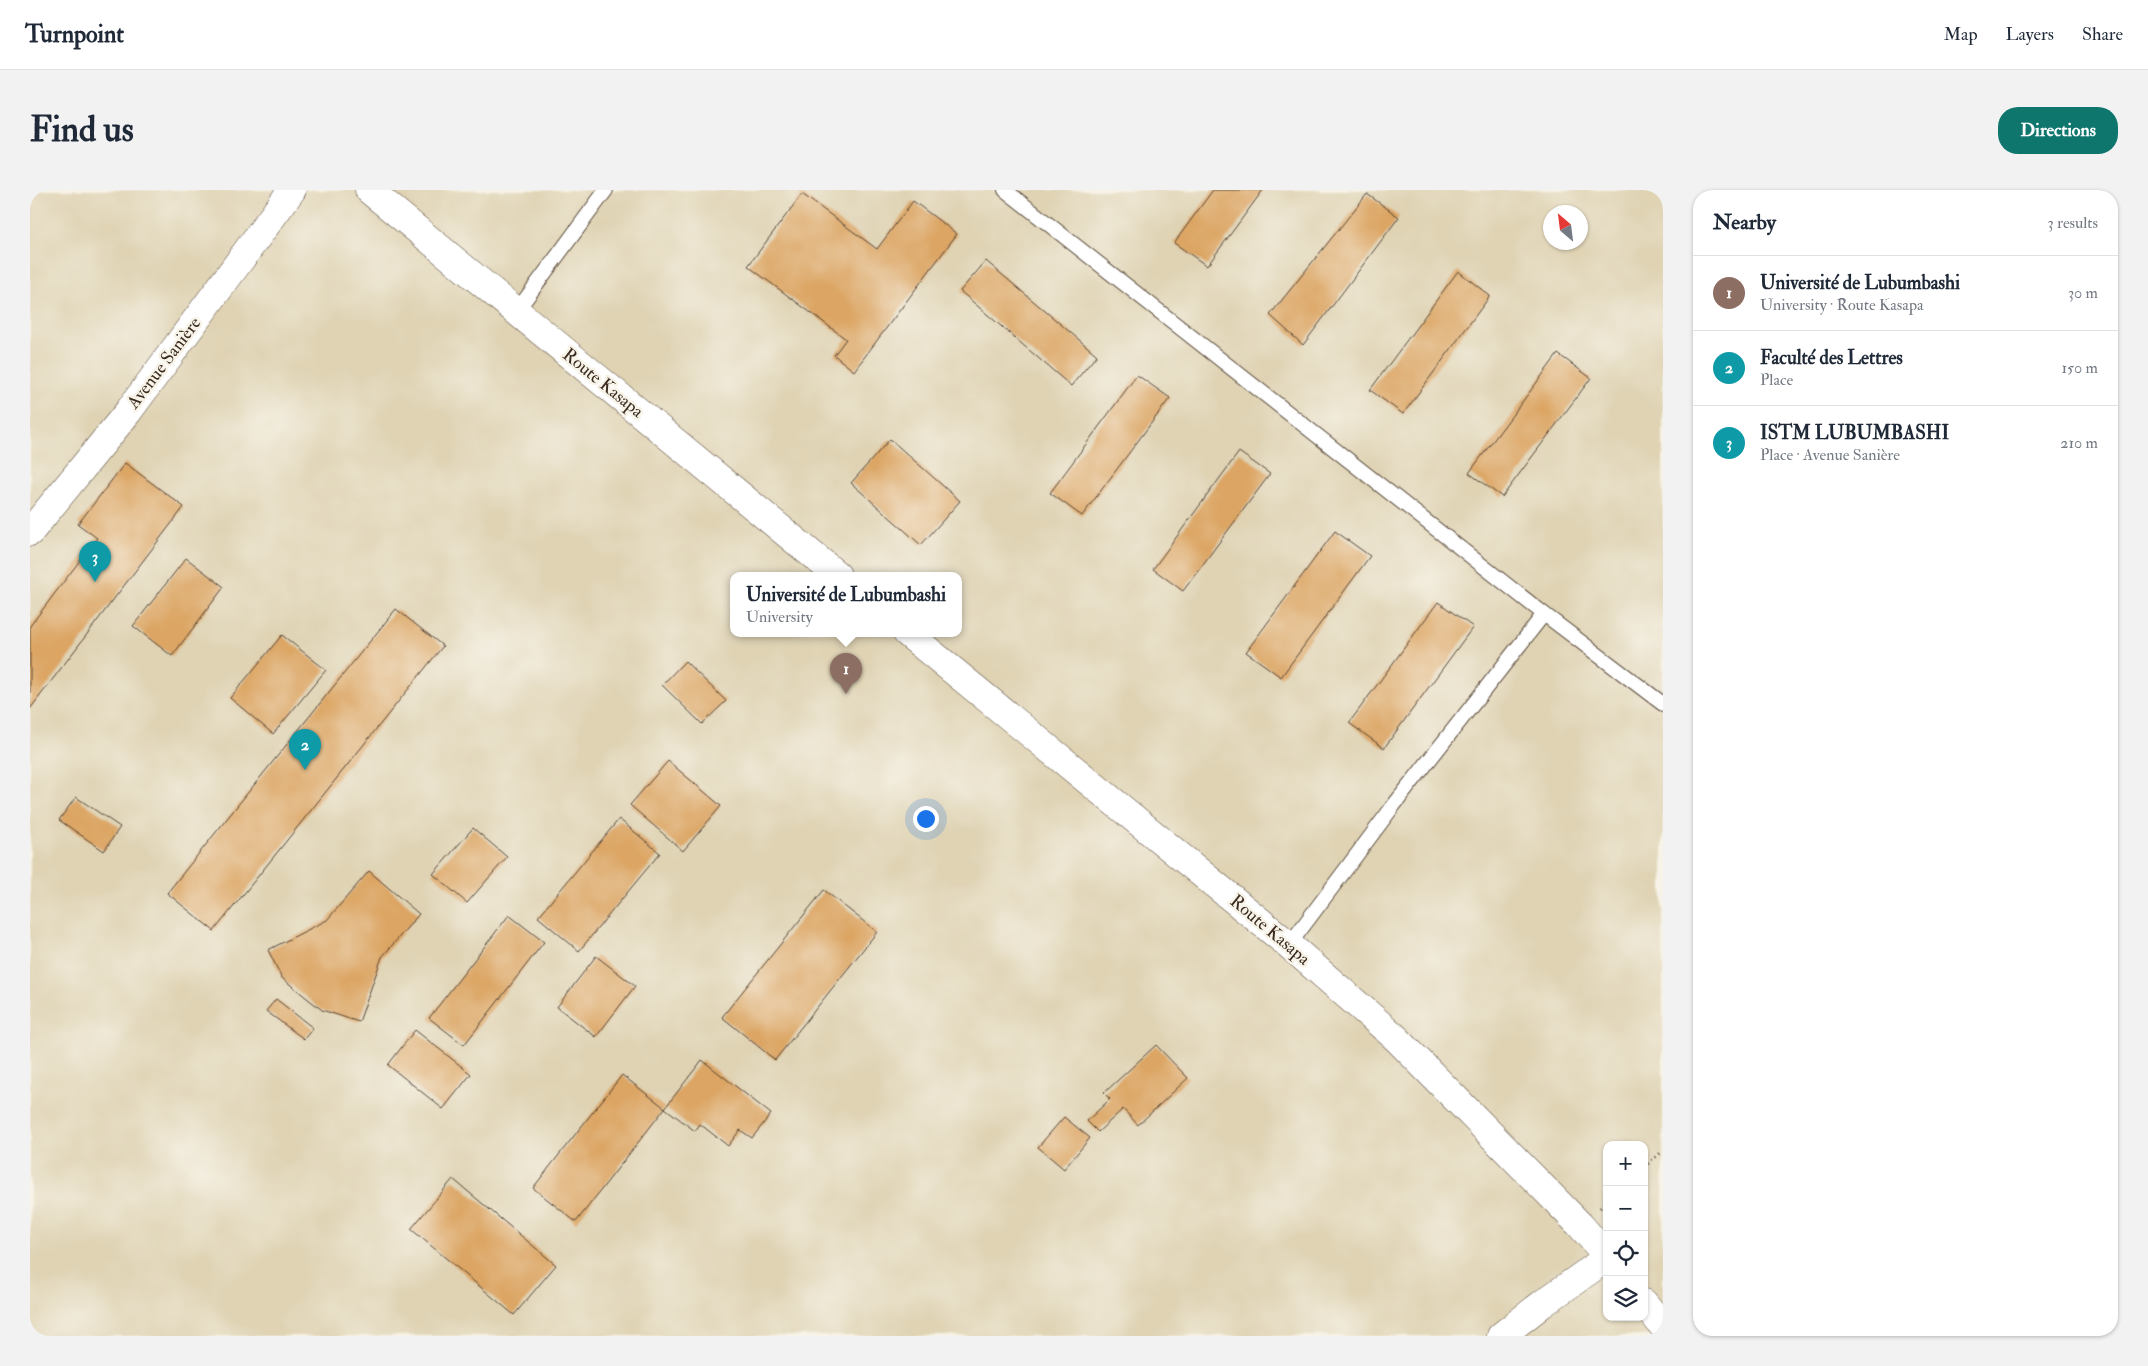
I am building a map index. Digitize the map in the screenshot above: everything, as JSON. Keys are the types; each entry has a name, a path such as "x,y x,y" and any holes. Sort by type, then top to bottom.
{"main road":[{"name":"Avenue Sanière","path":"30,532 128,412 292,190"},
{"name":"Route Kasapa","path":"369,190 833,572"},
{"name":"Route Kasapa","path":"912,637 1289,945 1396,1038 1580,1225 1603,1252"},
{"path":"1501,1336 1603,1260"},
{"path":"1648,1308 1663,1326"}],"lane":[{"path":"516,312 606,190"},
{"path":"1005,190 1544,614 1663,704"},
{"path":"1289,945 1394,805 1544,614"}],"path":[{"path":"1648,1164 1663,1150"}],"shaded area":[{"path":"30,190 1663,190 1663,1336 30,1336"}],"building":[{"path":"1213,190 1263,190 1207,266 1174,243"},
{"path":"802,194 877,249 913,201 957,234 854,371 834,355 846,339 748,266"},
{"path":"1367,194 1399,217 1303,345 1270,315"},
{"path":"986,261 1097,355 1071,386 960,291"},
{"path":"1458,271 1490,296 1403,414 1370,390"},
{"path":"1558,354 1591,378 1502,497 1469,473"},
{"path":"1137,375 1170,398 1082,516 1050,493"},
{"path":"890,439 960,501 921,545 851,483"},
{"path":"1239,452 1270,474 1183,591 1153,569"},
{"path":"125,463 184,507 30,709 30,626 97,538 78,524"},
{"path":"1335,531 1370,556 1281,677 1246,652"},
{"path":"186,558 224,587 172,656 133,626"},
{"path":"1438,602 1473,627 1384,748 1349,723"},
{"path":"396,609 443,646 214,931 167,893"},
{"path":"282,635 326,670 273,734 230,698"},
{"path":"685,661 726,701 702,724 662,685"},
{"path":"668,761 721,806 683,851 630,805"},
{"path":"76,797 120,827 104,851 59,820"},
{"path":"619,819 660,853 579,951 538,917"},
{"path":"473,828 507,857 467,903 433,874"},
{"path":"369,871 419,914 382,957 359,1022 322,1010 282,978 268,950 327,920"},
{"path":"824,890 877,932 775,1060 722,1017"},
{"path":"509,915 544,942 464,1045 429,1018"},
{"path":"596,956 635,986 596,1037 557,1007"},
{"path":"276,999 313,1028 304,1039 266,1011"},
{"path":"415,1030 471,1074 443,1109 388,1065"},
{"path":"1156,1045 1188,1078 1138,1125 1123,1109 1098,1132 1087,1121 1110,1099 1104,1093"},
{"path":"702,1060 771,1114 752,1138 740,1130 728,1146 700,1124 695,1131 665,1108"},
{"path":"622,1075 665,1108 576,1222 533,1188"},
{"path":"1064,1117 1090,1138 1064,1169 1038,1147"},
{"path":"453,1179 556,1265 514,1315 411,1229"}],"place":[{"name":"ISTM LUBUMBASHI","path":"95,582"},
{"name":"Université de Lubumbashi","path":"846,694"},
{"name":"Faculté des Lettres","path":"305,770"}]}
